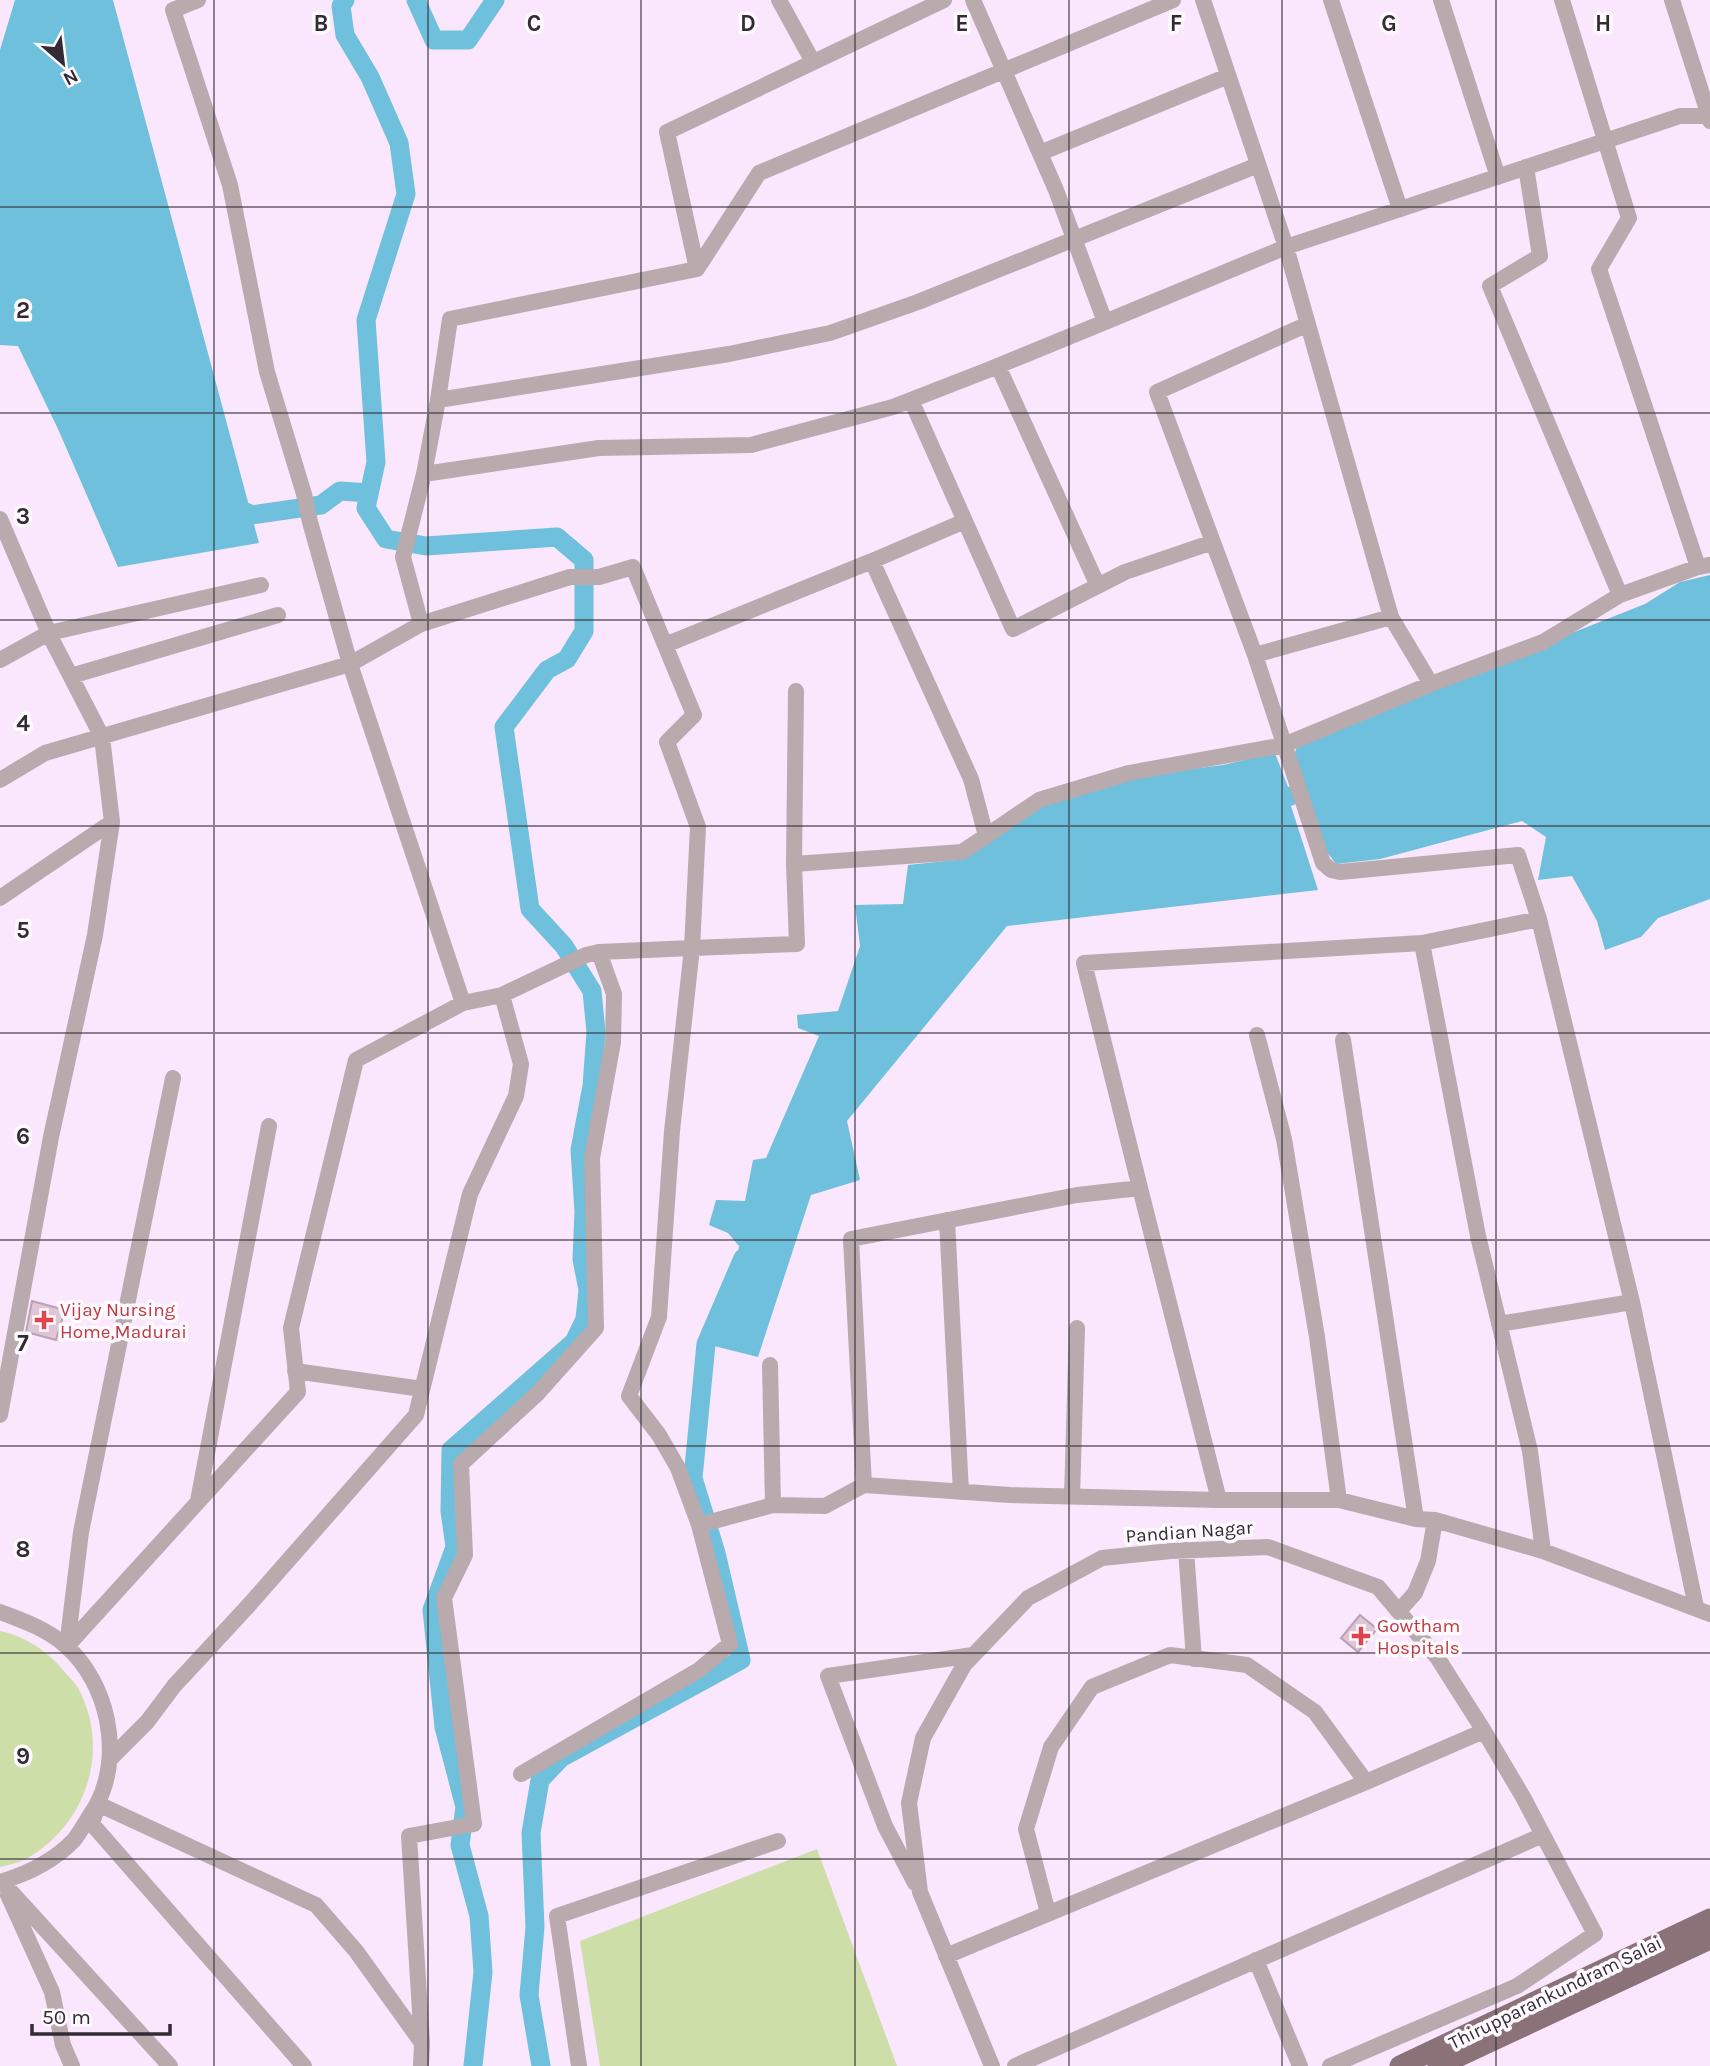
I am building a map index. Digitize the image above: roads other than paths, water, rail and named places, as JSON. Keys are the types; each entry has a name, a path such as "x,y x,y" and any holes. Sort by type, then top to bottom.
{"main road":[{"name":"Thirupparankundram Salai","path":"1400,2066 1710,1919"},
{"name":"Thirupparankundram Salai","path":"1438,2066 1710,1939"}],"street":[{"path":"198,0 173,9 230,185 267,372 304,494 350,664 463,1003"},
{"path":"779,0 813,62"},
{"path":"697,269 667,132 944,0"},
{"path":"973,0 1040,153 1105,322"},
{"path":"421,624 403,557 424,474 450,319 697,269 759,173 1173,0"},
{"path":"1203,0 1286,247 1391,617 1431,684"},
{"path":"1331,0 1400,209"},
{"path":"1441,0 1498,177"},
{"path":"794,863 962,852 1039,800 1129,773 1285,749 1431,684 1542,642 1619,595 1704,566 1599,269 1629,218 1562,0"},
{"path":"424,474 599,448 751,445 892,407 1286,247 1680,116 1709,119 1672,0"},
{"path":"1040,153 1228,76"},
{"path":"438,400 729,354 830,333 918,302 1258,165"},
{"path":"1526,167 1540,256 1490,286 1619,595"},
{"path":"1308,324 1157,392 1255,655 1323,863 1331,870 1339,872 1518,855 1539,919 1632,1302 1703,1611"},
{"path":"998,366 1098,586"},
{"path":"911,400 1013,629 1125,572 1213,542"},
{"path":"665,645 965,521"},
{"path":"0,1415 51,1137 95,935 112,821 102,737 48,633 1,524"},
{"path":"872,561 971,779 986,836"},
{"path":"0,780 46,753 350,664 421,624 570,577 599,577 632,567 694,715 667,742 698,827 692,948 672,1131 659,1317 629,1396 659,1435 705,1523 730,1644 699,1670 521,1774"},
{"path":"0,660 48,633 261,585"},
{"path":"71,676 278,615"},
{"path":"1255,655 1391,617"},
{"path":"67,1646 298,1392 291,1328 356,1060 463,1003 502,995 593,953 797,944 794,863 796,691"},
{"path":"0,898 112,821"},
{"path":"1219,1500 1084,963 1422,943 1539,919"},
{"path":"1422,943 1478,1236 1530,1451 1543,1551"},
{"path":"421,2066 422,2043 409,1836 474,1824 444,1598 465,1555 461,1464 538,1393 596,1328 592,1158 613,1042 614,994 593,953"},
{"path":"110,1759 147,1722 174,1686 416,1415 470,1195 516,1096 521,1064 502,995"},
{"path":"1257,1035 1284,1139 1317,1337 1339,1500"},
{"path":"1343,1040 1416,1519"},
{"path":"67,1646 80,1532 173,1078"},
{"path":"198,1501 269,1126"},
{"path":"864,1485 851,1239 1077,1195 1140,1188"},
{"path":"947,1220 961,1492"},
{"path":"1499,1324 1632,1302"},
{"path":"1072,1497 1077,1328"},
{"path":"770,1365 773,1505"},
{"path":"295,1371 422,1389"},
{"path":"705,1523 773,1505 825,1506 864,1485 1072,1497 1339,1500 1416,1519 1435,1520 1543,1551 1703,1611"},
{"path":"1399,1611 1415,1593 1428,1560 1435,1520"},
{"name":"Pandian Nagar","path":"992,2066 920,1892 909,1803 923,1738 964,1665 1028,1598 1102,1558 1186,1550 1268,1547 1378,1587 1399,1611 1437,1657 1484,1731 1595,1934 1517,1986 1330,2066"},
{"path":"1186,1550 1194,1659"},
{"path":"0,1612 36,1625 67,1646 87,1670 101,1698 109,1728 110,1759 106,1782 92,1824 304,2066"},
{"path":"920,1892 885,1826 828,1676 973,1655"},
{"path":"1048,1913 1026,1829 1051,1747 1092,1688 1170,1655 1247,1665 1315,1712 1366,1782"},
{"path":"946,1955 1484,1731"},
{"path":"98,1804 316,1905 356,1951 422,2043"},
{"path":"1,1882 41,1866 74,1839 98,1804"},
{"path":"1015,2066 1543,1835"},
{"path":"579,2066 557,1916 778,1840"},
{"path":"1,1882 52,1992 63,2045 72,2066"},
{"path":"1,1882 170,2066"},
{"path":"1256,1960 1300,2066"},
{"path":"57,2066 63,2045"}],"water":[{"path":"15,0 113,0 259,543 118,567 58,429 18,346 0,345 0,50"},
{"path":"1710,575 1710,899 1658,918 1641,937 1605,950 1597,921 1572,876 1538,880 1546,837 1522,821 1380,859 1336,864 1324,848 1305,800 1291,806 1318,890 1007,926 847,1121 860,1180 811,1195 758,1357 706,1344 733,1281 739,1246 728,1233 709,1225 716,1200 745,1201 753,1160 766,1158 819,1036 798,1028 797,1015 838,1011 860,946 855,905 903,904 908,865 965,859 1040,803 1137,776 1223,765 1275,753 1288,787 1300,782 1293,758 1299,741 1645,604 1680,582"}],"waterway":[{"path":"345,0 341,6 345,35 370,77 399,143 406,194 366,320 376,462 366,508 386,539 426,546 557,537 584,560 584,631 567,659 547,670 504,727 530,909 564,946 592,991 596,1032 592,1086 580,1150 584,1212 582,1259 588,1290 585,1319 574,1342 451,1450 450,1511 455,1547 432,1610 444,1727 465,1807 460,1845 479,1916 483,1972 473,2066"},
{"path":"416,0 434,40 468,40 495,0"},
{"path":"228,504 252,515 321,505 340,491 369,493"},
{"path":"541,2066 529,1995 535,1927 531,1833 540,1780 561,1758 741,1660 716,1553 693,1478 706,1344 743,1258"}],"place":[{"name":"Vijay Nursing Home,Madurai","path":"44,1320"},
{"name":"Gowtham Hospitals","path":"1361,1636"}]}
